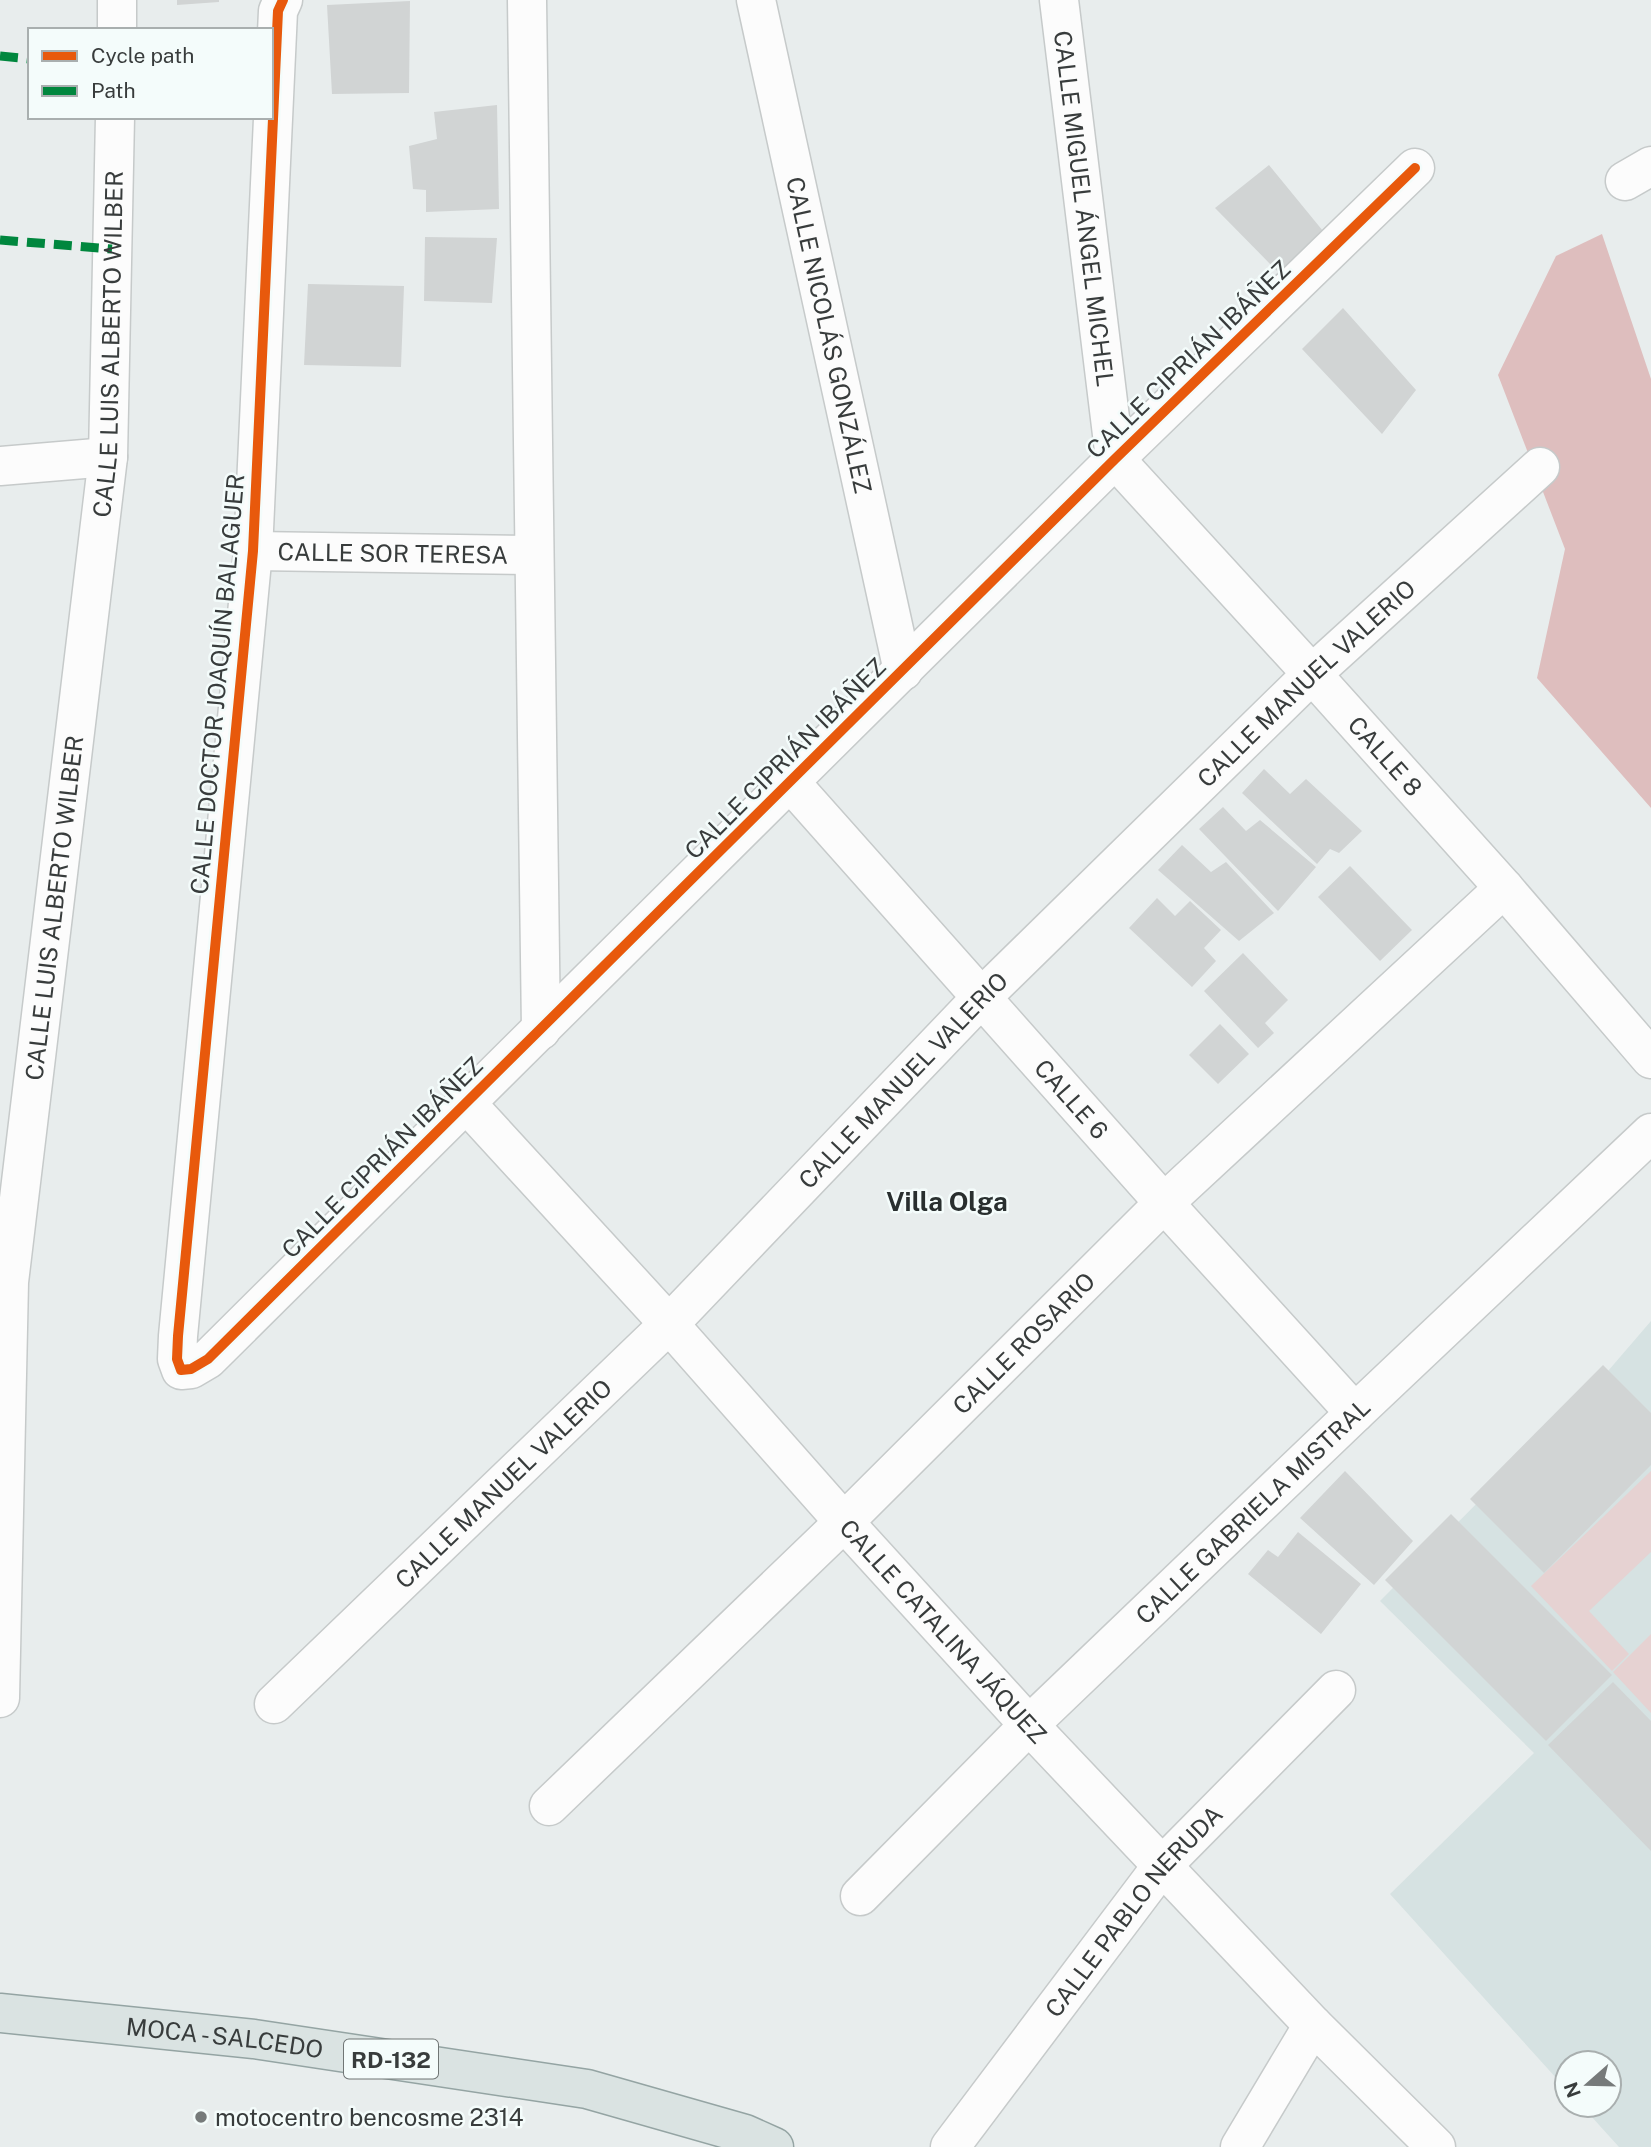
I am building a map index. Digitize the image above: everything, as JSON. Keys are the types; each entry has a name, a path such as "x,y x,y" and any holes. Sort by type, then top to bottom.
{"main road":[{"name":"MOCA - SALCEDO","path":"0,2013 254,2039 587,2089 746,2134 774,2147"}],"street":[{"path":"117,0 117,28"},
{"name":"CALLE DOCTOR JOAQUÍN BALAGUER","path":"181,1370 177,1359 178,1336 254,551 278,11 283,0"},
{"path":"527,0 541,1030"},
{"name":"CALLE NICOLÁS GONZÁLEZ","path":"756,0 903,671"},
{"name":"CALLE MIGUEL ÁNGEL MICHEL","path":"1059,0 1115,459"},
{"name":"CALLE LUIS ALBERTO WILBER","path":"0,1698 4,1282 108,457 115,119"},
{"name":"CALLE CIPRIÁN IBÁÑEZ","path":"181,1370 191,1369 208,1359 1115,459 1415,168"},
{"path":"0,466 108,457"},
{"name":"CALLE 8","path":"1115,459 1504,888 1651,1059"},
{"name":"CALLE MANUEL VALERIO","path":"274,1704 669,1324 982,997 1312,674 1540,467"},
{"name":"CALLE SOR TERESA","path":"254,551 533,555"},
{"name":"CALLE 6","path":"790,782 1164,1203 1355,1413"},
{"name":"CALLE ROSARIO","path":"549,1806 844,1522 1164,1203 1504,888"},
{"name":"CALLE CATALINA JÁQUEZ","path":"466,1103 669,1324 1029,1725 1312,2025 1436,2147"},
{"name":"CALLE GABRIELA MISTRAL","path":"860,1896 1029,1725 1651,1133"},
{"name":"CALLE PABLO NERUDA","path":"950,2147 1161,1867 1336,1690"},
{"path":"1240,2147 1312,2025"}],"shaded area":[{"path":"1602,234 1651,379 1651,808 1537,678 1565,549 1498,375 1556,256"},
{"path":"1651,1321 1651,2147 1619,2147 1594,2119 1623,2119 1623,2049 1553,2049 1553,2074 1390,1894 1534,1753 1380,1601 1608,1371"},
{"path":"1651,1471 1651,1552 1589,1611 1629,1654 1612,1671 1531,1586"},
{"path":"1651,1634 1651,1713 1613,1672"}],"building":[{"path":"177,0 219,0 219,2 177,5"},
{"path":"410,1 409,93 332,94 327,5"},
{"path":"497,105 499,209 426,212 426,190 413,189 409,146 437,139 434,112"},
{"path":"1269,165 1323,231 1280,274 1215,208"},
{"path":"425,237 497,238 492,303 424,301"},
{"path":"308,284 404,286 401,367 304,365"},
{"path":"1343,308 1416,390 1382,434 1302,349"},
{"path":"1264,769 1290,794 1306,779 1362,831 1339,853 1330,849 1317,864 1242,793"},
{"path":"1223,807 1246,831 1260,820 1316,867 1278,911 1199,829"},
{"path":"1182,845 1211,872 1226,862 1274,913 1239,941 1158,870"},
{"path":"1350,866 1412,930 1380,961 1318,897"},
{"path":"1157,898 1175,916 1190,901 1221,930 1204,948 1216,961 1192,987 1129,928"},
{"path":"1243,953 1288,1000 1265,1023 1274,1033 1258,1048 1204,991"},
{"path":"1220,1024 1249,1054 1218,1084 1189,1055"},
{"path":"1603,1365 1651,1413 1651,1465 1544,1573 1470,1499"},
{"path":"1345,1471 1413,1541 1374,1585 1300,1518"},
{"path":"1451,1514 1612,1675 1546,1741 1385,1580"},
{"path":"1298,1532 1361,1584 1321,1634 1248,1574 1268,1550 1278,1557"},
{"path":"1613,1682 1651,1721 1651,1851 1548,1745"}],"marked path":[{"path":"0,56 28,59"},
{"path":"0,240 112,249"}],"cycle path":[{"path":"283,0 278,11 253,551 178,1336 177,1359 181,1370 191,1369 208,1359 1115,459 1415,168"}],"place":[{"name":"motocentro bencosme 2314","path":"201,2117"}],"district":[{"name":"Villa Olga","path":"947,1201"}]}
